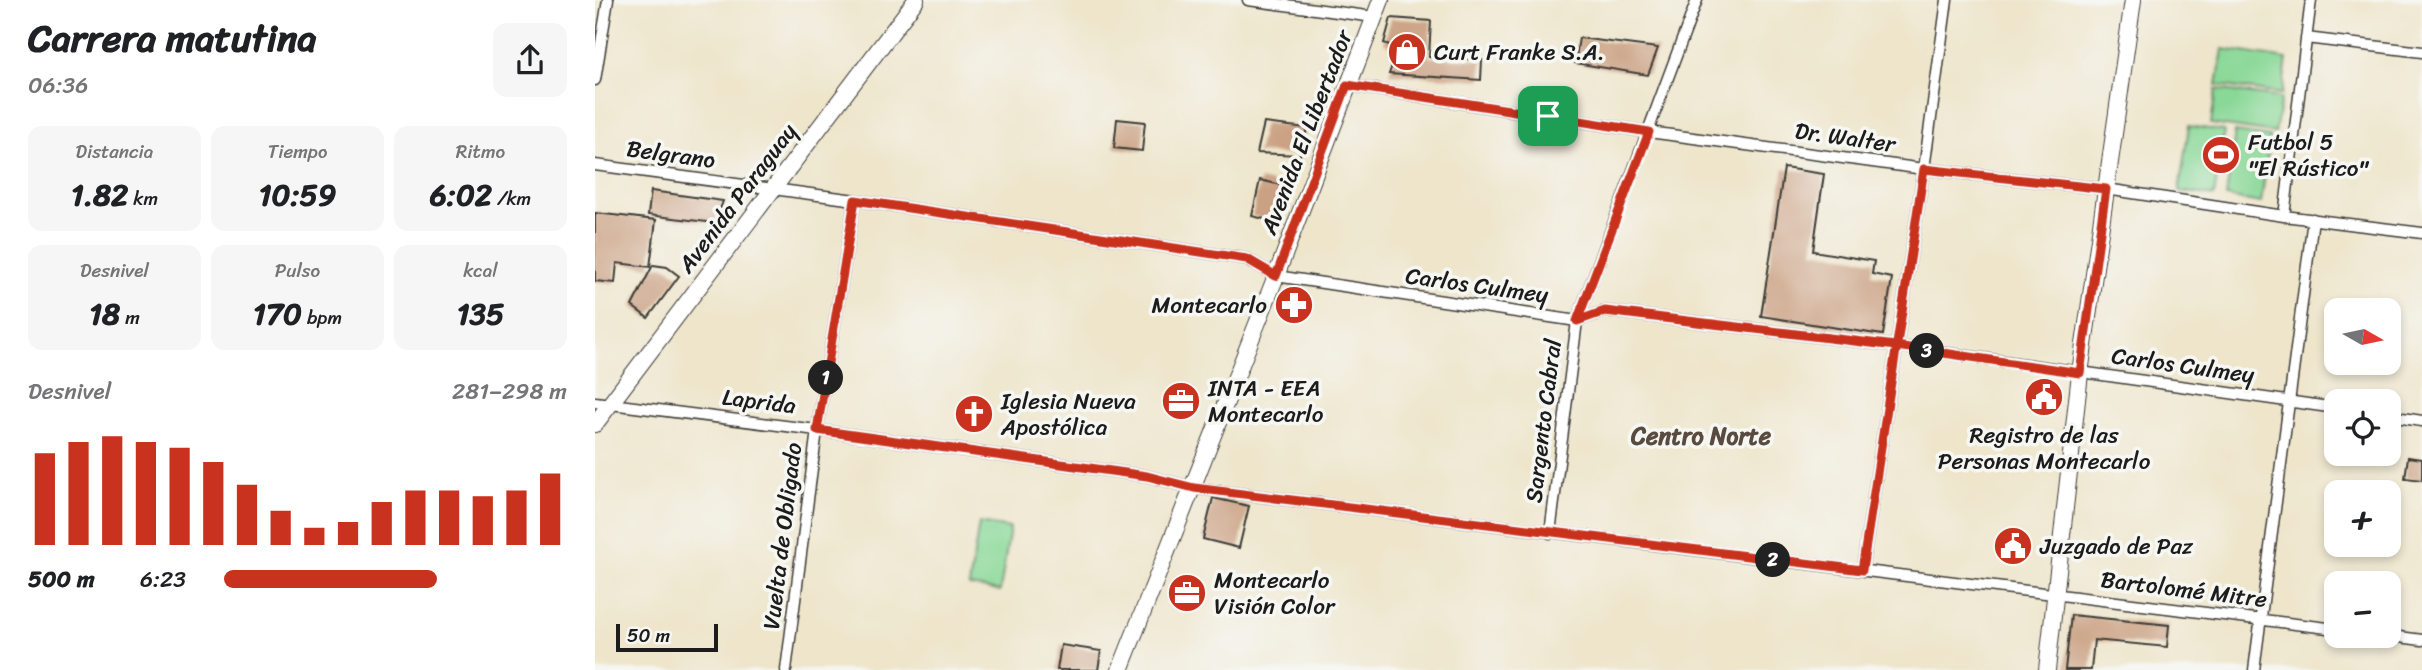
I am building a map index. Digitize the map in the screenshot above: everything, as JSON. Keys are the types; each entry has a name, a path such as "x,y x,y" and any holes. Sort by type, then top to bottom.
{"main road":[{"name":"Avenida Paraguay","path":"595,424 602,403 772,190 916,0"},
{"name":"Avenida El Libertador","path":"1120,670 1194,488 1381,0"},
{"path":"2046,670 2080,373 2133,0"}],"street":[{"path":"595,79 608,0"},
{"path":"1248,0 1374,17"},
{"name":"Sargento Cabral","path":"1550,533 1577,321 1697,0"},
{"path":"1862,570 1924,169 1947,0"},
{"path":"2284,216 2311,0"},
{"path":"2306,38 2422,52"},
{"name":"Dr. Walter","path":"1347,85 1649,132 1924,169 2106,189 2284,216 2422,233"},
{"name":"Belgrano","path":"595,165 855,200 1247,259 1276,276"},
{"name":"Vuelta de Obligado","path":"786,670 817,430 855,200"},
{"path":"2254,670 2313,219"},
{"name":"Carlos Culmey","path":"1276,276 1577,321 1605,311 1896,346 2324,406"},
{"name":"Laprida","path":"602,403 1147,476 1194,488"},
{"path":"2401,418 2422,421"},
{"name":"Bartolomé Mitre","path":"1194,488 2324,628"},
{"path":"2401,637 2422,640"}],"green space":[{"path":"2223,49 2287,59 2282,94 2217,85"},
{"path":"2216,89 2281,98 2275,133 2211,124"},
{"path":"2189,126 2224,131 2214,196 2179,191"},
{"path":"2235,132 2270,137 2261,203 2226,197"},
{"path":"979,523 1010,528 1000,591 969,586"}],"building":[{"path":"1391,18 1431,21 1429,57 1482,60 1481,80 1389,74 1398,48 1384,43"},
{"path":"1579,38 1658,48 1648,75 1575,63"},
{"path":"1117,119 1145,122 1142,151 1114,148"},
{"path":"1264,123 1307,128 1300,155 1257,153"},
{"path":"1784,168 1824,174 1813,251 1874,261 1872,274 1892,278 1883,335 1761,316"},
{"path":"1260,180 1285,186 1277,222 1252,216"},
{"path":"651,191 723,201 715,223 648,215"},
{"path":"595,213 656,220 650,267 617,263 615,283 595,281"},
{"path":"653,265 667,267 679,276 648,318 632,306"},
{"path":"2408,457 2422,459 2422,480 2405,478"},
{"path":"1213,498 1249,506 1239,548 1203,539"},
{"path":"2071,615 2169,625 2167,647 2094,640 2091,670 2065,670"},
{"path":"1061,645 1101,651 1098,670 1057,670"}],"place":[{"name":"Curt Franke S.A.","path":"1407,52"},
{"name":"Futbol 5 \"El Rústico\"","path":"2221,155"},
{"name":"Montecarlo","path":"1294,305"},
{"name":"Registro de las Personas Montecarlo","path":"2044,397"},
{"name":"INTA - EEA Montecarlo","path":"1181,401"},
{"name":"Iglesia Nueva Apostólica","path":"974,414"},
{"name":"Juzgado de Paz","path":"2013,546"},
{"name":"Montecarlo Visión Color","path":"1187,593"}],"district":[{"name":"Centro Norte","path":"1701,436"}],"route":[{"path":"1548,116 1347,85 1276,276 1247,259 855,200 817,430 1147,476 1194,488 1862,570 1896,346 1924,169 2106,189 2080,373 1896,346 1605,311 1577,321 1649,132 1548,116"}]}
